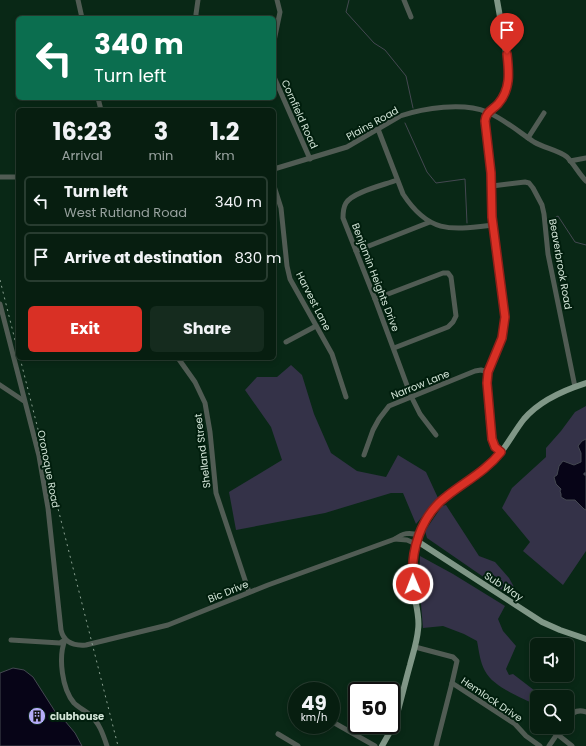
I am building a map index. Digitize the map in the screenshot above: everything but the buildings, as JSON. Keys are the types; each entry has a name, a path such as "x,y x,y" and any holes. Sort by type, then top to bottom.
{"main road":[{"path":"497,0 509,79 504,96 498,104 487,112 485,124 491,173 493,225 505,323 502,338 488,372 487,383 491,436 494,446 501,452"},
{"path":"382,746 396,718 415,647 419,628 412,577 413,561 417,540 432,511 440,501 482,472 501,452 532,411 552,398 586,383"},
{"name":"Sub Way","path":"417,540 542,622 586,639"}],"street":[{"path":"78,0 82,16"},
{"path":"196,16 198,0"},
{"path":"276,31 280,12 277,0"},
{"path":"404,0 411,17"},
{"name":"Cornfield Road","path":"276,82 310,159"},
{"name":"Plains Road","path":"276,168 347,147 406,114 443,108 465,107 487,112 540,145 563,155 570,161 586,181"},
{"path":"528,138 544,113"},
{"path":"378,129 403,194 421,216 439,226 457,229 493,225"},
{"path":"570,161 586,158"},
{"path":"0,177 16,177"},
{"name":"Benjamin Heights Drive","path":"397,180 357,195 346,203 343,218 394,348 408,388"},
{"name":"Beaverbrook Road","path":"492,186 525,182 533,188 542,205 548,254 575,387"},
{"name":"Harvest Lane","path":"276,192 281,208 289,275 332,354 346,397"},
{"path":"356,251 430,222"},
{"path":"375,299 443,273 448,273 451,277 456,313 453,322 448,327 394,348"},
{"name":"Oronoque Road","path":"0,304 39,456 48,508 61,630 65,640"},
{"path":"286,342 316,326"},
{"name":"Shelland Street","path":"179,360 195,382 205,403 209,425 216,492 249,592"},
{"name":"Narrow Lane","path":"364,455 373,430 389,406 475,371 480,370 488,372"},
{"path":"0,385 24,401"},
{"path":"411,396 420,414 436,435"},
{"name":"Bic Drive","path":"65,640 74,645 86,646 146,631 178,621 249,592 395,539 400,535 408,533 417,540"},
{"path":"395,539 417,540"},
{"path":"11,640 60,643 65,640"},
{"path":"65,640 61,662 69,696 76,705 94,719 103,732 107,746"},
{"path":"415,647 455,658 457,664 436,746"},
{"name":"Hemlock Drive","path":"452,683 515,724 526,736 540,746"},
{"path":"574,713 581,711 586,712"},
{"path":"340,726 375,746"},
{"path":"278,734 298,746"},
{"path":"549,746 557,734 572,746"}],"shaded area":[{"path":"291,365 302,375 314,414 331,453 357,471 386,477 398,455 426,472 438,498 416,524 403,493 391,493 325,513 236,530 229,492 282,460 271,427 245,390 257,377 277,377"},
{"path":"586,406 586,551 563,585 523,551 530,542 502,508 512,488 546,457 546,448 575,412"},
{"path":"586,439 586,473 584,473 584,475 586,475 586,510 575,500 566,500 561,497 561,489 556,484 554,477 557,475 559,466 563,461 574,465 581,462 581,453 578,446"},
{"path":"446,505 479,556 495,562 509,578 514,587 511,596 427,538 425,531 442,506"},
{"path":"420,556 453,574 505,606 498,619 503,631 516,646 506,669 509,675 513,674 534,690 530,690 530,702 501,687 489,677 482,664 477,641 443,626 423,628 419,581"},
{"path":"13,668 24,670 33,677 56,713 75,733 82,746 0,746 0,673","holes":["36,709 40,710 43,714 42,718 38,721 34,720 31,716 32,712"]}],"waterway":[{"path":"349,0 346,12 374,43 385,50 406,76 413,108"},
{"path":"405,123 427,172 436,183 465,179 467,223"},
{"path":"551,220 558,216 575,242 586,245"}],"railway":[{"path":"0,280 16,344"},
{"path":"21,360 118,746"}],"place":[{"name":"clubhouse","path":"37,716"}],"route":[{"path":"413,584 412,570 414,548 422,528 432,511 445,497 487,468 501,452 495,447 492,439 487,383 491,362 502,338 505,327 505,317 492,217 491,173 485,117 487,112 498,104 506,91 509,79 507,54"}]}
